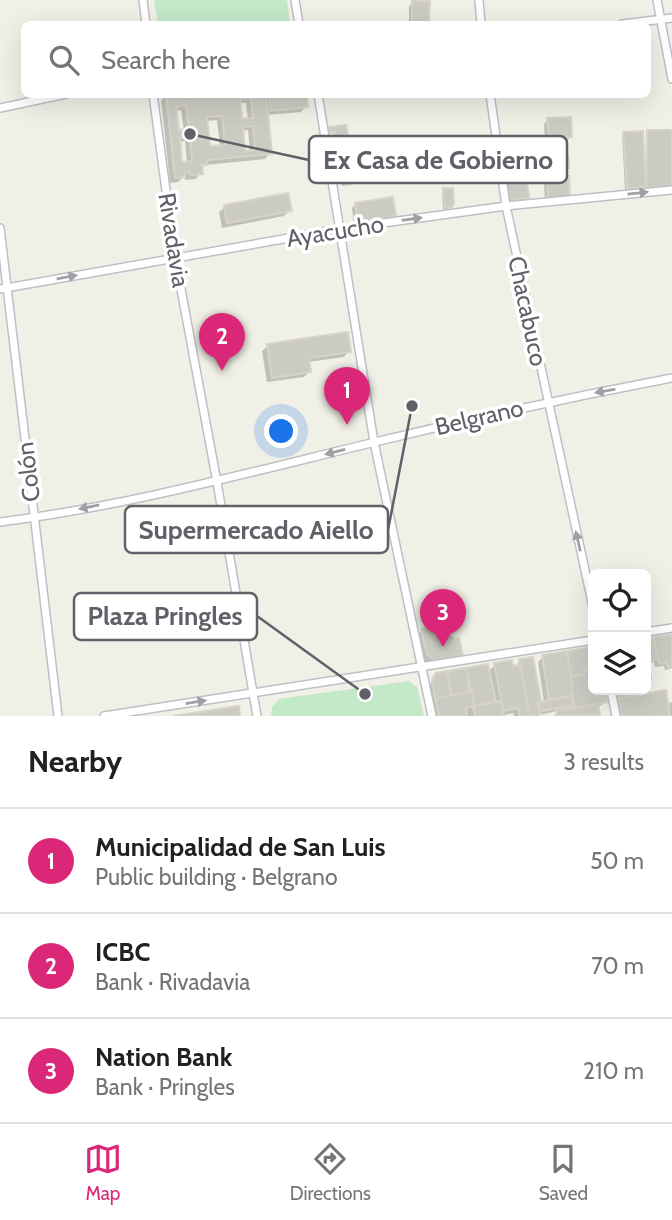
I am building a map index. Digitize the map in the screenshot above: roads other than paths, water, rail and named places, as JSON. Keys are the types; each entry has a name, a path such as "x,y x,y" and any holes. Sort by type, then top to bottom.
{"street":[{"path":"143,0 146,21"},
{"path":"295,0 298,21"},
{"path":"479,0 481,21"},
{"path":"657,0 672,79"},
{"path":"645,21 672,18"},
{"path":"0,108 47,98"},
{"name":"Rivadavia","path":"154,98 175,257 257,716"},
{"path":"319,98 374,442 432,716"},
{"name":"Chacabuco","path":"492,98 506,206 588,585"},
{"name":"Ayacucho","path":"4,289 340,229 506,206 672,190"},
{"name":"Colón","path":"0,228 4,289 58,716"},
{"name":"Belgrano","path":"0,522 217,482 547,401 672,378"},
{"path":"651,631 672,628"},
{"path":"104,716 588,641"},
{"path":"612,695 617,716"}],"place":[{"name":"Ex Casa de Gobierno","path":"190,134"},
{"name":"ICBC","path":"222,371"},
{"name":"Supermercado Aiello","path":"412,406"},
{"name":"Municipalidad de San Luis","path":"347,425"},
{"name":"Nation Bank","path":"443,647"},
{"name":"Plaza Pringles","path":"365,694"}]}
